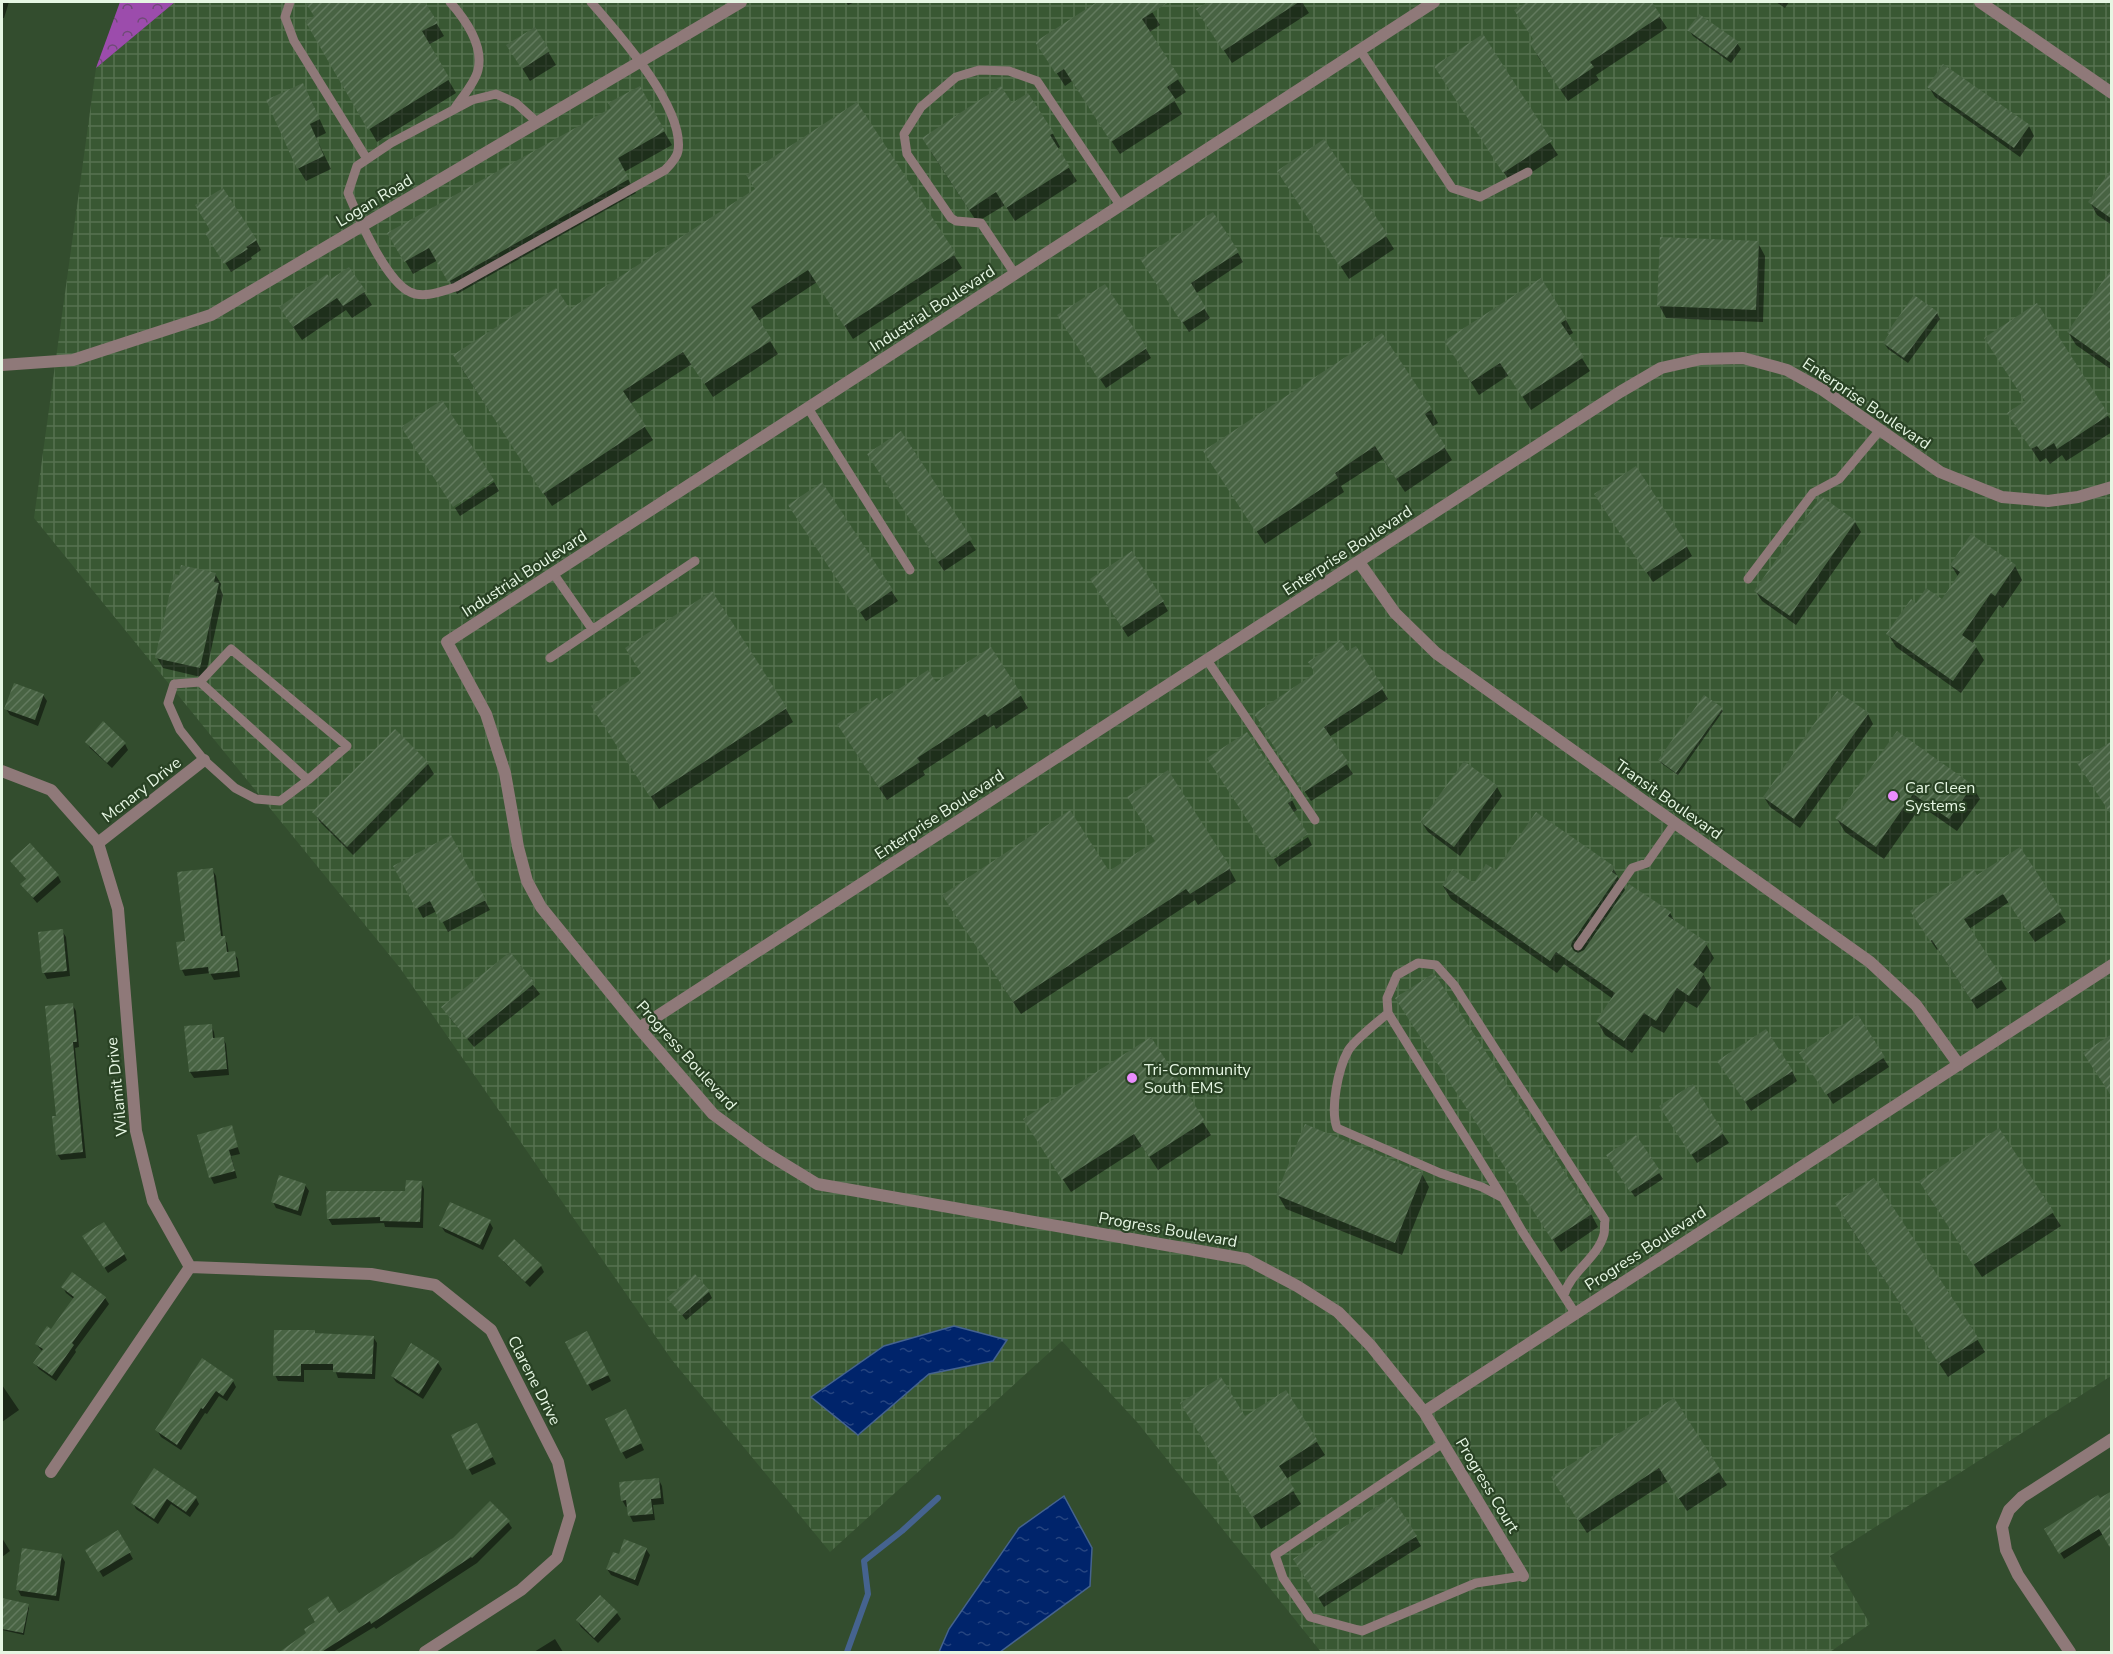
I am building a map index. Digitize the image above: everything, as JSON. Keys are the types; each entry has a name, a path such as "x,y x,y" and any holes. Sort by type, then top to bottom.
{"street":[{"name":"Logan Road","path":"2,365 73,360 211,315 741,2"},
{"name":"Industrial Boulevard","path":"447,642 1434,2"},
{"path":"1980,2 2112,93"},
{"name":"Enterprise Boulevard","path":"639,1028 1620,392 1661,368 1701,359 1743,358 1786,370 1823,390 1940,472 2002,497 2048,501 2078,497 2112,488"},
{"name":"Transit Boulevard","path":"1359,562 1395,614 1436,653 1870,962 1916,1005 1959,1065"},
{"name":"Progress Boulevard","path":"447,642 486,714 505,773 518,848 527,881 541,907 639,1028 713,1114 763,1151 817,1184 1246,1259 1297,1286 1338,1312 1371,1346 1424,1412 2112,965"},
{"name":"Mcnary Drive","path":"98,843 204,760"},
{"name":"Wilamit Drive","path":"2,771 51,790 98,843 118,909 136,1131 153,1201 190,1267"},
{"path":"51,1472 190,1267"},
{"name":"Clarene Drive","path":"190,1267 370,1274 435,1285 491,1330 558,1462 570,1516 558,1558 521,1590 425,1653"},
{"name":"Progress Court","path":"1424,1412 1523,1576"},
{"path":"2070,1653 2018,1575 2006,1550 2002,1527 2009,1510 2022,1497 2112,1439"}],"lane":[{"path":"290,2 285,17 294,41 367,159"},
{"path":"450,2 476,41 479,57 478,72 455,109"},
{"path":"537,122 516,103 496,94 472,100 391,143 357,166 348,194 362,226 391,275 410,292 426,295 456,287 665,170 678,154 679,134 641,60 591,2"},
{"path":"1360,50 1452,188 1480,197 1528,172"},
{"path":"1015,274 981,223 956,221 951,218 907,154 904,134 921,107 956,77 979,70 1009,71 1037,81 1120,205"},
{"path":"808,408 910,570"},
{"path":"1748,579 1813,493 1839,479 1880,430"},
{"path":"550,658 695,561"},
{"path":"553,573 591,629"},
{"path":"231,649 347,746 280,801 256,799 235,788 204,760 180,730 168,704 174,684 200,682 231,649"},
{"path":"1207,660 1315,820"},
{"path":"200,682 308,780"},
{"path":"1578,946 1632,868 1647,862 1675,824"},
{"path":"1564,1294 1567,1283 1590,1257 1604,1236 1605,1220 1454,985 1436,965 1418,963 1397,975 1387,998 1388,1012 1575,1313"},
{"path":"1388,1012 1348,1050 1339,1076 1333,1116 1337,1128 1440,1173 1482,1187 1503,1198"},
{"path":"1443,1443 1275,1555 1283,1578 1310,1617 1362,1631 1476,1583 1523,1576"}],"shaded area":[{"path":"175,2 2111,2 2111,1376 1830,1556 1870,1624 1830,1652 1321,1652 1137,1422 1062,1341 830,1552 672,1360 400,968 34,518 96,68"}],"green space":[{"path":"120,2 175,2 96,68"}],"water":[{"path":"954,1326 1007,1340 993,1361 929,1374 858,1435 811,1397 884,1346"},
{"path":"1064,1496 1092,1548 1090,1586 1000,1652 939,1652 949,1629 1019,1528"}],"building":[{"path":"305,2 425,2 438,23 422,31 450,79 368,130 305,21 314,16"},
{"path":"1097,2 1169,2 1142,19 1180,78 1167,87 1176,100 1111,142 1064,69 1056,74 1035,42"},
{"path":"1208,2 1299,2 1223,51 1196,9"},
{"path":"1527,2 1652,2 1661,16 1590,62 1594,67 1560,90 1529,42 1533,39 1514,10"},
{"path":"1699,14 1739,42 1727,58 1687,30"},
{"path":"535,27 550,51 522,69 506,45"},
{"path":"1483,34 1552,141 1503,173 1434,66"},
{"path":"1943,64 2030,125 2014,148 1927,87"},
{"path":"303,83 320,119 310,124 324,156 297,169 266,100"},
{"path":"640,86 665,131 618,158 629,179 448,282 429,248 404,262 387,233 611,108 608,103"},
{"path":"1001,86 1012,103 1028,93 1054,133 1050,135 1070,167 1006,208 996,192 969,210 922,138"},
{"path":"857,102 956,254 844,326 808,270 751,307 772,340 704,384 683,352 623,391 646,426 543,494 453,355 556,288 570,309 755,189 746,175"},
{"path":"1324,139 1388,235 1340,267 1277,171"},
{"path":"2112,168 2112,219 2088,202"},
{"path":"223,188 257,240 246,247 248,249 224,264 205,233 210,230 195,205"},
{"path":"1213,212 1239,252 1191,283 1206,308 1182,323 1140,259"},
{"path":"1660,237 1759,241 1756,310 1657,306"},
{"path":"349,267 366,291 343,306 337,298 293,327 279,307 327,274 331,279"},
{"path":"2112,268 2112,364 2067,332"},
{"path":"1541,278 1567,319 1561,323 1584,357 1522,397 1500,363 1471,382 1444,341"},
{"path":"1105,284 1147,348 1099,380 1057,315"},
{"path":"1914,295 1938,312 1904,358 1883,343 1889,334 1887,333"},
{"path":"2037,303 2109,415 2057,449 2054,443 2041,451 2037,446 2031,449 2007,413 2025,401 1984,338"},
{"path":"1382,333 1432,409 1425,414 1446,447 1396,479 1375,446 1335,473 1338,478 1256,532 1203,451"},
{"path":"442,400 494,480 453,507 401,427"},
{"path":"901,431 972,539 938,562 867,454"},
{"path":"1636,466 1688,546 1646,573 1594,494"},
{"path":"822,482 893,590 859,613 788,505"},
{"path":"1821,496 1856,521 1790,616 1754,591"},
{"path":"1971,534 2016,565 1995,596 1991,593 1962,635 1977,646 1953,681 1886,634 1911,599 1916,603 1926,588 1942,599 1960,572 1950,565"},
{"path":"1132,551 1164,601 1122,628 1090,579"},
{"path":"181,565 216,573 214,582 219,583 200,668 155,658 174,574 179,575"},
{"path":"712,591 787,708 650,797 591,706 641,673 625,648"},
{"path":"1340,640 1347,651 1356,646 1384,688 1324,727 1349,763 1304,792 1254,714 1315,673 1308,662"},
{"path":"991,647 1022,695 988,717 985,714 917,758 920,762 879,788 837,724 877,698 880,701 928,670 936,682"},
{"path":"14,683 44,694 35,720 4,709"},
{"path":"1837,691 1869,713 1794,819 1763,797"},
{"path":"1704,695 1723,708 1676,773 1658,760"},
{"path":"103,721 126,743 107,763 85,742"},
{"path":"395,729 429,763 347,847 312,812"},
{"path":"1897,731 1973,785 1949,819 1913,794 1876,847 1835,818"},
{"path":"1247,732 1293,800 1288,803 1308,834 1272,858 1207,758"},
{"path":"2112,741 2112,816 2077,763"},
{"path":"1464,761 1498,786 1454,847 1420,822"},
{"path":"1168,770 1231,868 1190,894 1186,889 1013,1002 942,895 1070,810 1109,871 1155,841 1127,797"},
{"path":"1536,812 1615,867 1612,872 1618,876 1572,942 1571,946 1574,951 1578,953 1584,950 1629,884 1671,912 1668,916 1708,943 1693,965 1704,974 1689,996 1677,988 1656,1021 1644,1013 1624,1041 1596,1021 1615,993 1556,952 1550,961 1442,885 1453,869 1474,883 1486,864 1496,870"},
{"path":"451,835 486,900 441,923 430,901 416,909 393,866"},
{"path":"30,843 59,875 33,898 20,884 26,879 10,861"},
{"path":"2020,847 2062,911 2028,933 2003,894 1964,919 2003,979 1971,1000 1910,911 1974,869 1977,875"},
{"path":"213,868 221,936 225,936 227,952 235,951 238,971 209,974 208,967 180,970 176,942 185,941 177,872"},
{"path":"63,929 67,971 42,973 38,932"},
{"path":"510,952 535,983 467,1039 441,1007"},
{"path":"1434,973 1592,1214 1552,1240 1395,998"},
{"path":"73,1003 77,1042 73,1042 83,1152 56,1155 52,1116 56,1116 45,1006"},
{"path":"1858,1015 1885,1057 1826,1095 1799,1053"},
{"path":"212,1024 213,1038 224,1037 227,1069 189,1072 184,1026"},
{"path":"1766,1029 1793,1071 1745,1102 1717,1061"},
{"path":"2112,1034 2112,1097 2083,1053"},
{"name":"Tri-Community South EMS","path":"1151,1037 1205,1121 1149,1157 1134,1134 1062,1180 1023,1119"},
{"path":"1693,1084 1724,1133 1691,1155 1659,1106"},
{"path":"1305,1124 1423,1173 1395,1243 1276,1195"},
{"path":"232,1125 238,1147 229,1150 235,1171 209,1178 197,1135"},
{"path":"1999,1128 2054,1212 1973,1265 1919,1181"},
{"path":"1636,1135 1661,1172 1630,1192 1606,1155"},
{"path":"279,1175 306,1184 298,1211 271,1202"},
{"path":"1874,1178 1979,1339 1939,1364 1835,1203"},
{"path":"406,1180 422,1181 420,1222 380,1221 380,1217 327,1219 326,1191 405,1191"},
{"path":"450,1202 491,1220 480,1245 439,1226"},
{"path":"104,1222 125,1254 104,1268 82,1236"},
{"path":"514,1239 542,1265 525,1282 498,1256"},
{"path":"72,1272 106,1297 72,1343 74,1345 52,1376 33,1363 43,1349 35,1344 47,1326 51,1329 74,1297 61,1287"},
{"path":"695,1274 710,1291 682,1315 667,1298"},
{"path":"274,1330 315,1330 315,1333 374,1336 372,1374 333,1372 333,1364 301,1364 301,1376 273,1376"},
{"path":"587,1331 609,1375 587,1385 565,1342"},
{"path":"411,1343 439,1361 419,1394 391,1376"},
{"path":"202,1358 234,1380 223,1396 216,1391 203,1409 201,1408 177,1445 155,1430"},
{"path":"1221,1377 1245,1416 1286,1390 1318,1441 1279,1466 1295,1490 1252,1517 1180,1403"},
{"path":"1674,1398 1721,1471 1678,1499 1659,1468 1578,1521 1551,1477"},
{"path":"626,1409 642,1443 621,1453 605,1419"},
{"path":"477,1423 493,1457 467,1470 451,1435"},
{"path":"154,1468 197,1497 186,1512 167,1499 154,1519 131,1503"},
{"path":"659,1478 661,1498 651,1499 653,1514 628,1516 626,1500 621,1501 619,1482"},
{"path":"2112,1491 2112,1551 2099,1529 2059,1554 2044,1529 2098,1495 2100,1498"},
{"path":"1392,1497 1417,1536 1318,1598 1293,1559"},
{"path":"490,1501 510,1521 472,1558 371,1624 370,1621 320,1653 278,1653 306,1633 304,1629 315,1622 308,1609 328,1596 339,1613 453,1538"},
{"path":"118,1530 131,1552 98,1572 85,1550"},
{"path":"624,1539 647,1548 635,1580 606,1569 613,1552 619,1554"},
{"path":"22,1548 62,1554 56,1596 16,1590"},
{"path":"600,1595 618,1612 594,1638 576,1620"},
{"path":"2,1598 29,1604 23,1633 2,1629"}],"waterway":[{"path":"847,1652 868,1594 864,1561 938,1498"}],"place":[{"name":"Car Cleen Systems","path":"1893,796"},
{"name":"Tri-Community South EMS","path":"1132,1078"}]}
